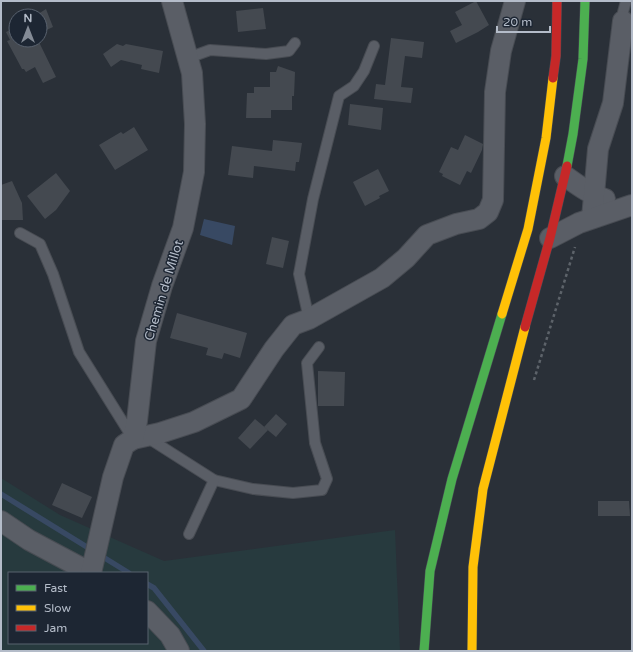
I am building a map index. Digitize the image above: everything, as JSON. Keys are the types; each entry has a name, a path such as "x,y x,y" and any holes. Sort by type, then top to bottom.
{"main road":[{"path":"424,651 430,571 452,478 528,229 546,138 555,63 557,1"},
{"path":"472,651 473,567 483,489 526,323 550,238 565,176 573,134 583,59 584,1"}],"street":[{"name":"Chemin de Millot","path":"92,568 113,477 124,445 139,438 137,421 146,341 162,286 183,228 194,172 195,117 192,73 172,1"},
{"path":"139,438 194,422 241,399 274,349 293,326 309,319 382,278 406,258 427,235 456,224 479,219 488,212 493,200 495,92 501,51 515,1"},
{"path":"592,218 598,149 613,103 623,21"},
{"path":"565,176 580,188 594,196 630,205"},
{"path":"550,238 579,223 630,205"},
{"path":"1,521 29,540 92,568"},
{"path":"148,612 170,634 179,651"}],"lane":[{"path":"623,21 622,16 626,1"},
{"path":"188,58 210,50 266,54 289,51 295,42"},
{"path":"309,319 299,274 313,199 338,96 354,86 364,71 374,46"},
{"path":"20,233 40,244 53,274 79,352 139,438 214,480 253,489 293,493 322,490 327,479 315,443 307,363 319,347"},
{"path":"189,534 214,480"}],"green space":[{"path":"1,478 60,515 164,561 395,530 400,651 1,651"}],"water":[{"path":"204,219 235,226 232,245 200,235"}],"building":[{"path":"476,1 489,25 456,43 450,31 462,25 455,12"},
{"path":"263,8 266,29 238,32 236,11"},
{"path":"48,14 53,27 48,29"},
{"path":"391,38 424,42 422,58 405,56 401,87 413,88 411,103 374,99 376,84 385,85"},
{"path":"117,44 123,46 126,44 163,51 159,73 141,69 142,65 121,60 111,67 103,54"},
{"path":"11,48 42,48 56,77 43,83 35,67 26,72 22,69"},
{"path":"278,66 295,72 292,110 271,110 271,118 246,118 247,93 254,93 254,87 270,87 270,72 276,72"},
{"path":"350,104 383,108 381,130 348,125"},
{"path":"134,127 148,150 115,170 99,145 121,132 123,134"},
{"path":"465,135 483,144 482,150 471,173 467,171 460,185 442,176 443,174 439,172 451,147 458,150"},
{"path":"273,140 302,143 299,162 296,162 295,171 254,166 253,178 228,175 232,146 272,151"},
{"path":"378,169 389,191 365,206 353,182"},
{"path":"56,173 70,191 56,210 45,219 27,196"},
{"path":"12,181 22,203 23,220 1,220 1,185"},
{"path":"272,237 289,241 283,268 266,264"},
{"path":"177,313 247,333 240,358 224,353 222,359 206,355 208,348 170,338"},
{"path":"318,371 345,372 344,406 318,406"},
{"path":"276,414 287,424 276,437 264,427"},
{"path":"255,419 268,430 250,449 238,438"},
{"path":"62,483 92,497 82,518 52,505"},
{"path":"598,501 629,501 630,516 598,516"}],"waterway":[{"path":"1,494 127,572"},
{"path":"148,585 154,588 204,651"}],"traffic: fast":[{"path":"567,166 573,134 583,59 585,1"},
{"path":"424,651 430,571 452,479 502,314"}],"traffic: slow":[{"path":"502,314 528,229 546,138 553,78"},
{"path":"472,651 473,567 483,489 525,327"}],"traffic: jam":[{"path":"553,78 556,56 557,1"},
{"path":"525,327 550,238 567,166"}]}
